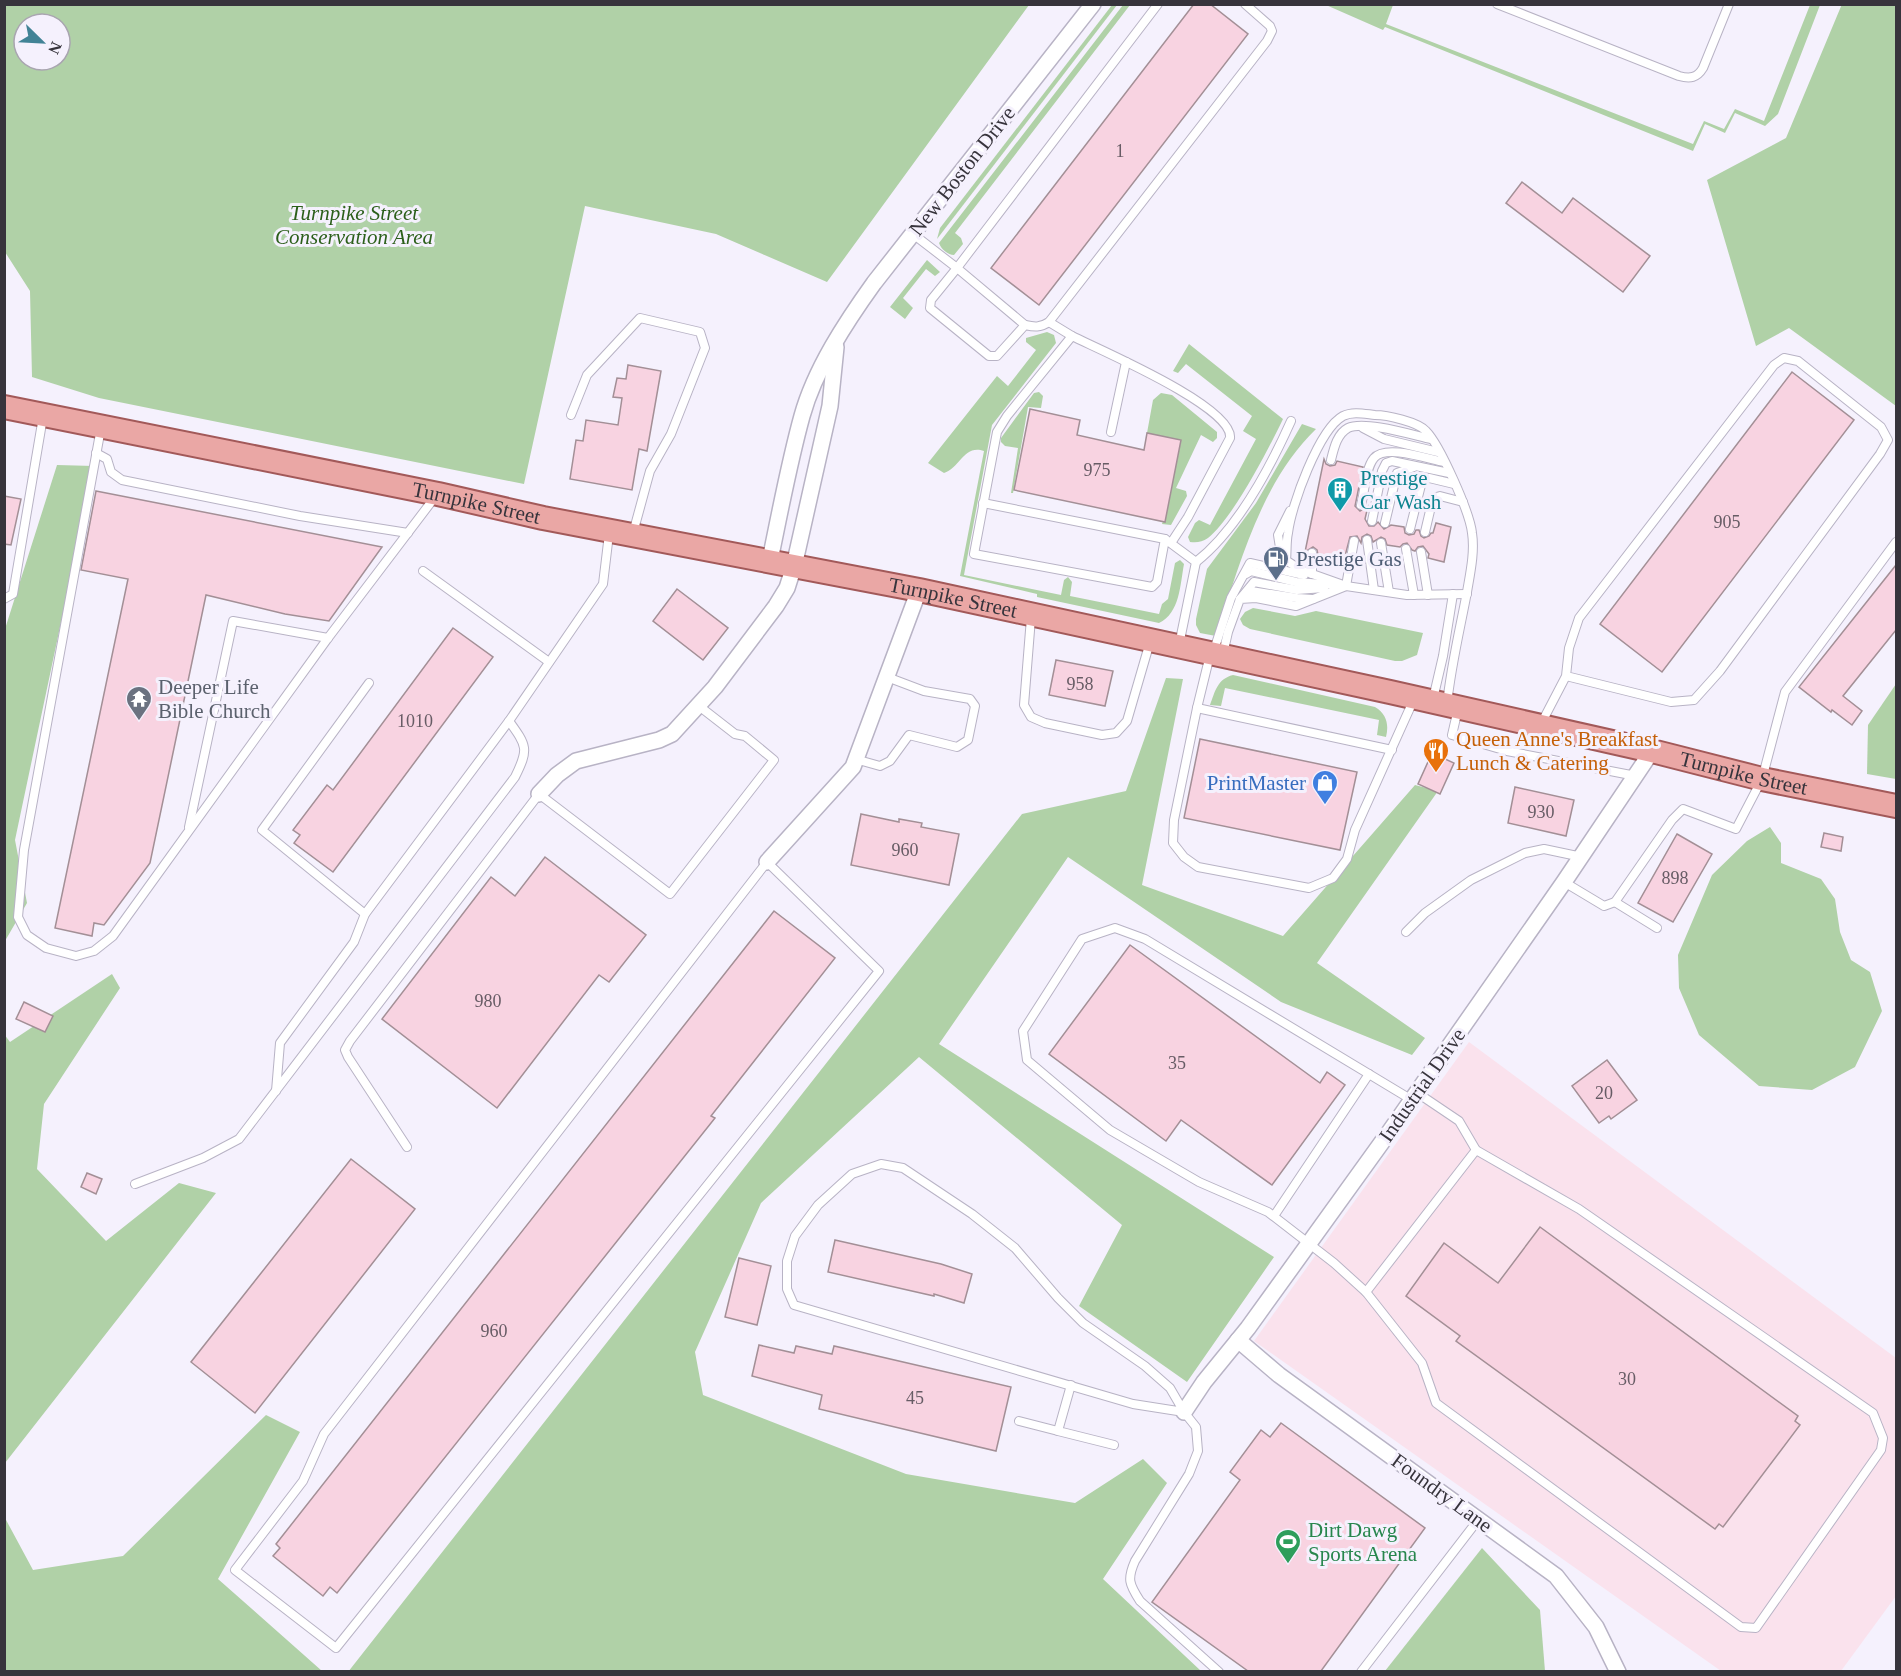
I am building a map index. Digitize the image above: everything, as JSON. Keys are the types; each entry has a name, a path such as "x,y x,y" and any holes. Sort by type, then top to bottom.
{"main road":[{"name":"Turnpike Street","path":"4,407 438,494 543,518 919,590 1438,703 1652,751 1762,779 1896,806"}],"street":[{"name":"New Boston Drive","path":"770,560 802,415 818,378 852,314 1093,4"},
{"name":"New Boston Drive","path":"539,794 557,775 576,761 659,740 672,734 699,706 776,606 787,588 794,566 830,406 837,340"},
{"path":"767,862 853,767 919,590"},
{"name":"Industrial Drive","path":"1184,1412 1414,1096 1582,857 1652,751"},
{"name":"Foundry Lane","path":"1238,1340 1279,1375 1556,1576 1596,1627 1618,1671"}],"lane":[{"path":"1024,325 1001,353 993,357 934,312 930,308 930,303 1158,4"},
{"path":"913,234 1024,325 1039,327 1049,322 1268,41 1272,31 1270,26 1245,4"},
{"path":"1497,4 1675,75 1689,78 1697,75 1703,68 1729,4"},
{"path":"571,415 587,375 640,318 700,332 705,348 671,434 650,471 633,534"},
{"path":"1049,322 1072,336 1179,389 1218,416 1231,433 1188,517 1168,541 1157,582 1152,587 974,554 999,428 1072,336"},
{"path":"1540,726 1566,676 1569,648 1579,618 1774,365 1784,358 1798,361 1881,426 1888,440 1880,454 1720,670 1694,700 1671,702 1566,676"},
{"path":"1111,432 1126,362"},
{"path":"1346,586 1301,570 1286,560 1281,554 1278,535 1324,437 1333,425 1344,416 1355,413 1393,417 1422,428 1431,439 1468,513 1473,537 1467,594 1453,660 1438,703 1392,750 1355,830 1347,859 1333,878 1309,888 1198,867 1184,857 1173,843 1174,820 1197,708 1215,654 1248,572 1296,582 1414,595 1467,594"},
{"path":"4,599 13,594 43,415"},
{"path":"1179,646 1196,562 1222,538 1251,498 1291,422"},
{"path":"1331,460 1341,434 1350,428 1359,426 1431,439"},
{"path":"1359,426 1384,439 1438,452"},
{"path":"101,428 24,850 18,917 27,935 46,948 76,956 94,951 113,936 328,638 438,494"},
{"path":"1361,505 1372,461 1381,453 1393,452 1444,462"},
{"path":"96,453 106,459 111,472 122,480 300,516 408,533"},
{"path":"1372,521 1382,471 1386,463 1392,461 1449,473"},
{"path":"1385,523 1397,473 1418,466"},
{"path":"1410,528 1422,481 1429,478 1454,484"},
{"path":"1425,532 1433,498 1440,496 1463,502"},
{"path":"983,503 1168,541 1196,562"},
{"path":"276,1091 280,1043 354,942 365,914 509,721 603,584 610,529"},
{"path":"1367,540 1374,590"},
{"path":"1346,586 1354,542"},
{"path":"1564,882 1604,906 1615,902 1672,820 1683,809 1736,829 1762,779 1785,692 1896,542"},
{"path":"1381,543 1389,592"},
{"path":"1406,549 1414,595"},
{"path":"1421,552 1428,595"},
{"path":"1312,553 1312,574"},
{"path":"423,571 549,662"},
{"path":"1236,599 1254,582 1297,590 1346,586"},
{"path":"1236,599 1256,598 1296,606 1346,586"},
{"path":"1453,594 1438,703 1452,735 1507,751 1636,776"},
{"path":"1031,614 1024,705 1031,717 1068,728 1102,735 1116,733 1127,721 1151,640"},
{"path":"189,830 233,621 328,638"},
{"path":"855,759 880,766 890,761 909,735 957,747 968,740 975,706 970,699 924,691 886,677"},
{"path":"365,914 262,830 369,683"},
{"path":"407,1147 345,1050 350,1041 539,794 670,894 774,760 746,736 735,734 699,706"},
{"path":"1197,708 1392,750"},
{"path":"135,1184 202,1158 239,1139 515,777 525,756 523,740 509,721"},
{"path":"1406,932 1425,913 1471,880 1525,853 1544,849 1582,857"},
{"path":"767,862 879,971 336,1648 235,1570 303,1480 324,1434 767,862"},
{"path":"1615,902 1657,928"},
{"path":"1115,928 1145,939 1369,1074 1414,1096 1459,1121 1476,1150 1579,1209 1873,1413 1883,1438 1881,1450 1756,1628 1742,1627 1436,1404 1422,1363 1366,1292 1334,1263 1274,1216 1199,1182 1110,1130 1027,1060 1023,1031 1082,939 1115,928"},
{"path":"1274,1216 1369,1074"},
{"path":"1366,1292 1476,1150"},
{"path":"1184,1412 1133,1404 794,1305 787,1289 787,1261 795,1236 818,1205 852,1174 881,1164 903,1168 972,1214 1015,1248 1083,1323 1145,1366 1170,1388 1196,1427 1198,1451 1189,1474 1135,1561 1129,1575 1132,1588 1140,1601 1219,1671"},
{"path":"1058,1431 1071,1385"},
{"path":"1019,1421 1114,1445"},
{"path":"1361,1671 1478,1520"}],"shaded area":[{"path":"1469,1042 1896,1358 1896,1596 1841,1671 1721,1671 1254,1341"}],"green space":[{"name":"Turnpike Street Conservation Area","path":"5,4 1029,4 827,282 716,234 585,206 524,484 99,398 32,377 30,291 5,252"},
{"path":"1842,4 1896,5 1896,406 1789,328 1756,346 1707,180 1786,138"},
{"path":"1112,5 1117,5 937,239 940,228"},
{"path":"1123,5 1130,5 955,233 961,238 963,244 954,255 949,254 939,243"},
{"path":"1326,5 1393,5 1386,24 1693,144 1704,121 1724,129 1735,109 1764,121 1810,5 1820,5 1778,114 1765,126 1735,113 1725,133 1705,124 1693,151 1385,27 1383,30"},
{"path":"927,260 940,272 935,276 926,269 903,298 913,308 905,319 890,307"},
{"path":"1047,332 1054,335 1056,343 992,425 964,575 1061,595 1064,580 1068,577 1072,582 1070,596 1159,614 1162,604 1168,599 1175,563 1180,560 1184,564 1178,598 1171,613 1159,623 1037,597 1037,594 960,576 984,451 972,451 944,473 928,463 997,376 1008,386 1036,350 1026,342 1026,338"},
{"path":"1189,344 1283,419 1239,500 1208,538 1195,542 1190,542 1188,537 1195,523 1199,520 1210,525 1256,439 1243,431 1252,416 1186,364 1178,373 1173,371"},
{"path":"1039,392 1043,396 1041,408 1028,407 1013,493 1011,493 1018,448 1005,446 1001,438 1034,393"},
{"path":"1161,393 1172,395 1217,432 1217,438 1213,442 1201,435 1176,488 1186,491 1187,496 1171,525 1162,524 1165,521 1181,441 1147,433 1153,400"},
{"path":"1302,424 1316,429 1297,450 1266,499 1243,554 1216,636 1200,633 1196,619 1207,569 1256,503"},
{"path":"57,465 94,466 15,840 27,903 5,941 5,629"},
{"path":"1253,608 1295,616 1316,611 1423,633 1417,655 1402,661 1395,661 1250,629 1243,625 1240,619 1245,612"},
{"path":"1233,675 1375,707 1386,720 1386,737 1377,735 1379,720 1225,688 1221,706 1210,705 1220,683"},
{"path":"1166,678 1183,679 1142,885 1283,936 1415,785 1438,791 1317,963 1425,1038 1412,1055 1281,1002 1068,857 939,1044 1274,1257 1187,1382 1079,1306 1122,1225 919,1057 761,1203 695,1352 703,1395 906,1474 1075,1503 1143,1459 1167,1483 1103,1579 1201,1671 348,1672 1022,814 1126,791"},
{"path":"1896,684 1896,779 1867,774 1868,725"},
{"path":"1770,827 1781,843 1781,863 1821,879 1835,899 1840,932 1851,960 1870,972 1882,1011 1855,1067 1812,1090 1759,1086 1699,1035 1679,988 1678,955 1712,875 1747,841"},
{"path":"112,974 120,988 44,1104 37,1169 106,1241 179,1183 216,1193 5,1463 4,1034 10,1042"},
{"path":"266,1415 300,1432 218,1579 322,1671 5,1671 5,1518 33,1570 123,1556"},
{"path":"1482,1548 1540,1610 1545,1671 1385,1671"}],"building":[{"path":"1194,4 1210,4 1248,34 1039,305 991,268"},
{"path":"1522,182 1562,213 1573,198 1650,256 1623,292 1506,203"},
{"path":"628,365 661,371 647,451 639,449 632,490 570,479 576,440 583,441 586,420 618,425 622,398 613,397 617,378 626,379"},
{"path":"1792,372 1854,420 1662,672 1600,624"},
{"path":"1030,409 1080,420 1077,435 1144,450 1147,433 1181,440 1165,522 1014,490"},
{"name":"Prestige Car Wash","path":"1324,459 1330,466 1335,465 1337,461 1363,467 1355,506 1360,511 1368,506 1365,519 1369,526 1374,526 1378,522 1384,529 1391,525 1404,527 1405,533 1409,535 1419,530 1424,538 1433,533 1436,523 1451,527 1444,562 1428,558 1429,554 1423,546 1418,547 1415,551 1407,543 1400,547 1387,545 1385,539 1381,537 1373,542 1371,536 1367,534 1362,537 1361,543 1357,536 1350,537 1344,560 1318,555 1317,550 1313,547 1305,552"},
{"path":"96,491 382,547 329,621 285,614 206,595 150,863 104,925 94,923 92,936 55,928 128,579 81,570"},
{"path":"4,496 21,499 11,545 4,544"},
{"path":"1896,565 1896,630 1843,696 1862,711 1852,725 1799,687"},
{"path":"677,589 728,628 703,660 653,621"},
{"path":"453,628 493,657 333,872 294,843 300,835 293,830 327,785 333,790"},
{"path":"1056,660 1113,671 1105,706 1049,695"},
{"path":"1200,739 1357,772 1340,850 1184,818"},
{"name":"Queen Anne's Breakfast Lunch & Catering","path":"1432,753 1454,763 1440,794 1418,784"},
{"path":"1515,787 1574,800 1566,836 1508,823"},
{"path":"861,814 899,822 899,819 922,823 921,827 959,834 949,885 851,865"},
{"path":"1824,833 1843,837 1841,851 1821,847"},
{"path":"1677,834 1712,854 1673,922 1638,903"},
{"path":"545,857 646,935 609,982 599,975 497,1108 382,1019 491,877 515,896"},
{"path":"774,911 835,958 711,1116 715,1118 337,1593 330,1587 323,1596 273,1556 280,1548 276,1544"},
{"path":"1130,945 1320,1083 1327,1072 1345,1085 1272,1185 1181,1120 1166,1141 1049,1054"},
{"path":"24,1002 53,1016 45,1032 16,1019"},
{"path":"1607,1060 1637,1100 1611,1119 1609,1116 1599,1123 1572,1086"},
{"path":"351,1159 415,1209 255,1413 191,1362"},
{"path":"87,1173 102,1179 96,1194 81,1187"},
{"path":"1540,1227 1798,1416 1795,1421 1800,1425 1723,1527 1719,1524 1715,1529 1456,1341 1460,1336 1406,1296 1444,1243 1498,1283"},
{"path":"835,1240 941,1264 972,1274 964,1303 934,1294 934,1296 828,1272"},
{"path":"739,1258 771,1266 757,1325 725,1317"},
{"path":"759,1345 794,1353 796,1346 832,1354 834,1346 1011,1387 996,1451 819,1409 822,1395 752,1376"},
{"name":"Dirt Dawg Sports Arena","path":"1281,1423 1425,1528 1321,1671 1248,1671 1152,1602 1240,1480 1230,1472 1261,1430 1270,1437"}],"place":[{"name":"Prestige Car Wash","path":"1340,513"},
{"name":"Prestige Gas","path":"1276,582"},
{"name":"Deeper Life Bible Church","path":"139,722"},
{"name":"Queen Anne's Breakfast Lunch & Catering","path":"1436,774"},
{"name":"PrintMaster","path":"1325,806"},
{"name":"Dirt Dawg Sports Arena","path":"1288,1565"}]}
